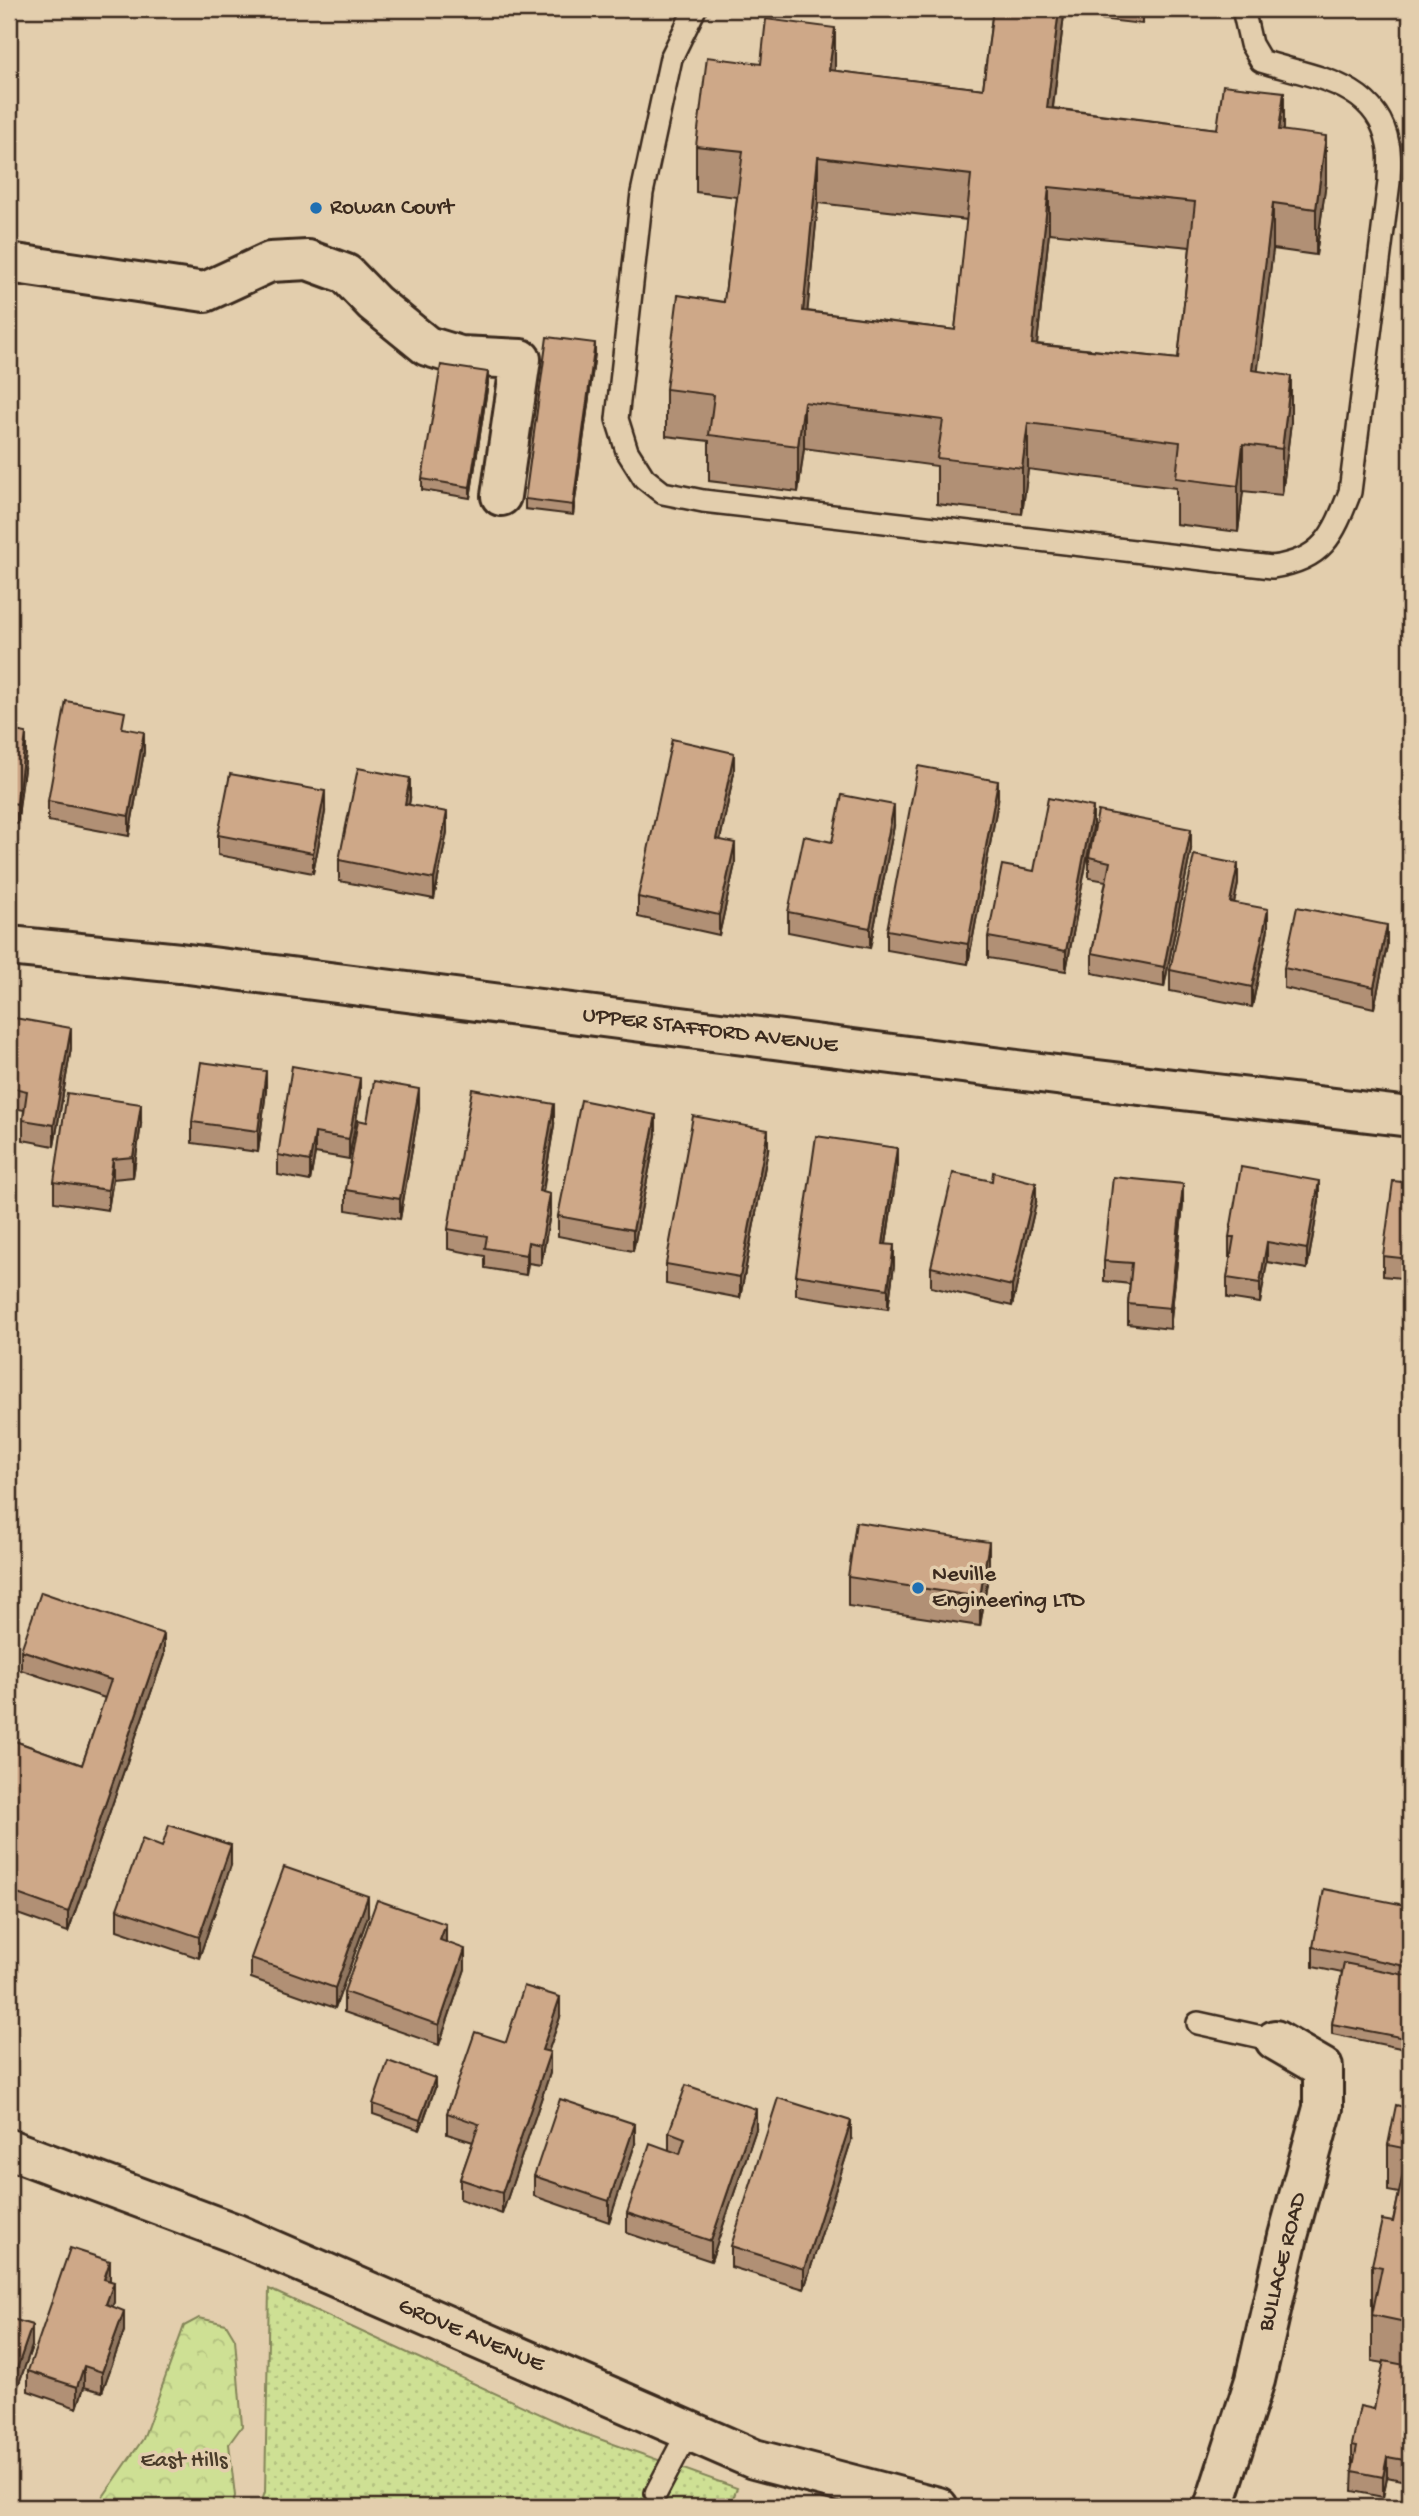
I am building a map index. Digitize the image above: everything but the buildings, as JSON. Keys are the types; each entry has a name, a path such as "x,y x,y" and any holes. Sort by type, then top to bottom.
{"street":[{"path":"9,263 205,292 270,262 308,260 346,274 374,303 427,346 460,356 521,359 500,496"},
{"name":"UPPER STAFFORD AVENUE","path":"9,946 180,963 1072,1077 1410,1117"},
{"name":"BULLACE ROAD","path":"1214,2507 1255,2380 1288,2236 1323,2108 1323,2068 1275,2040"},
{"name":"GROVE AVENUE","path":"9,2149 234,2233 754,2459 939,2507"}],"lane":[{"path":"695,9 671,58 657,116 642,193 622,367 617,419 627,451 643,478 663,493 703,501 1272,567 1294,564 1316,551 1334,533 1350,492 1389,182 1388,144 1378,115 1359,94 1328,79 1261,61 1251,44 1243,9"},
{"path":"1198,2023 1275,2040"},
{"path":"656,2493 688,2432"}],"green space":[{"path":"269,2289 577,2431 737,2488 730,2507 260,2507 265,2492"},
{"name":"East Hills","path":"199,2318 226,2324 235,2339 242,2426 229,2444 235,2496 232,2507 96,2507 143,2439 184,2326"}],"place":[{"name":"Rowan Court","path":"316,208"},
{"name":"Neville Engineering LTD","path":"918,1588"}]}
